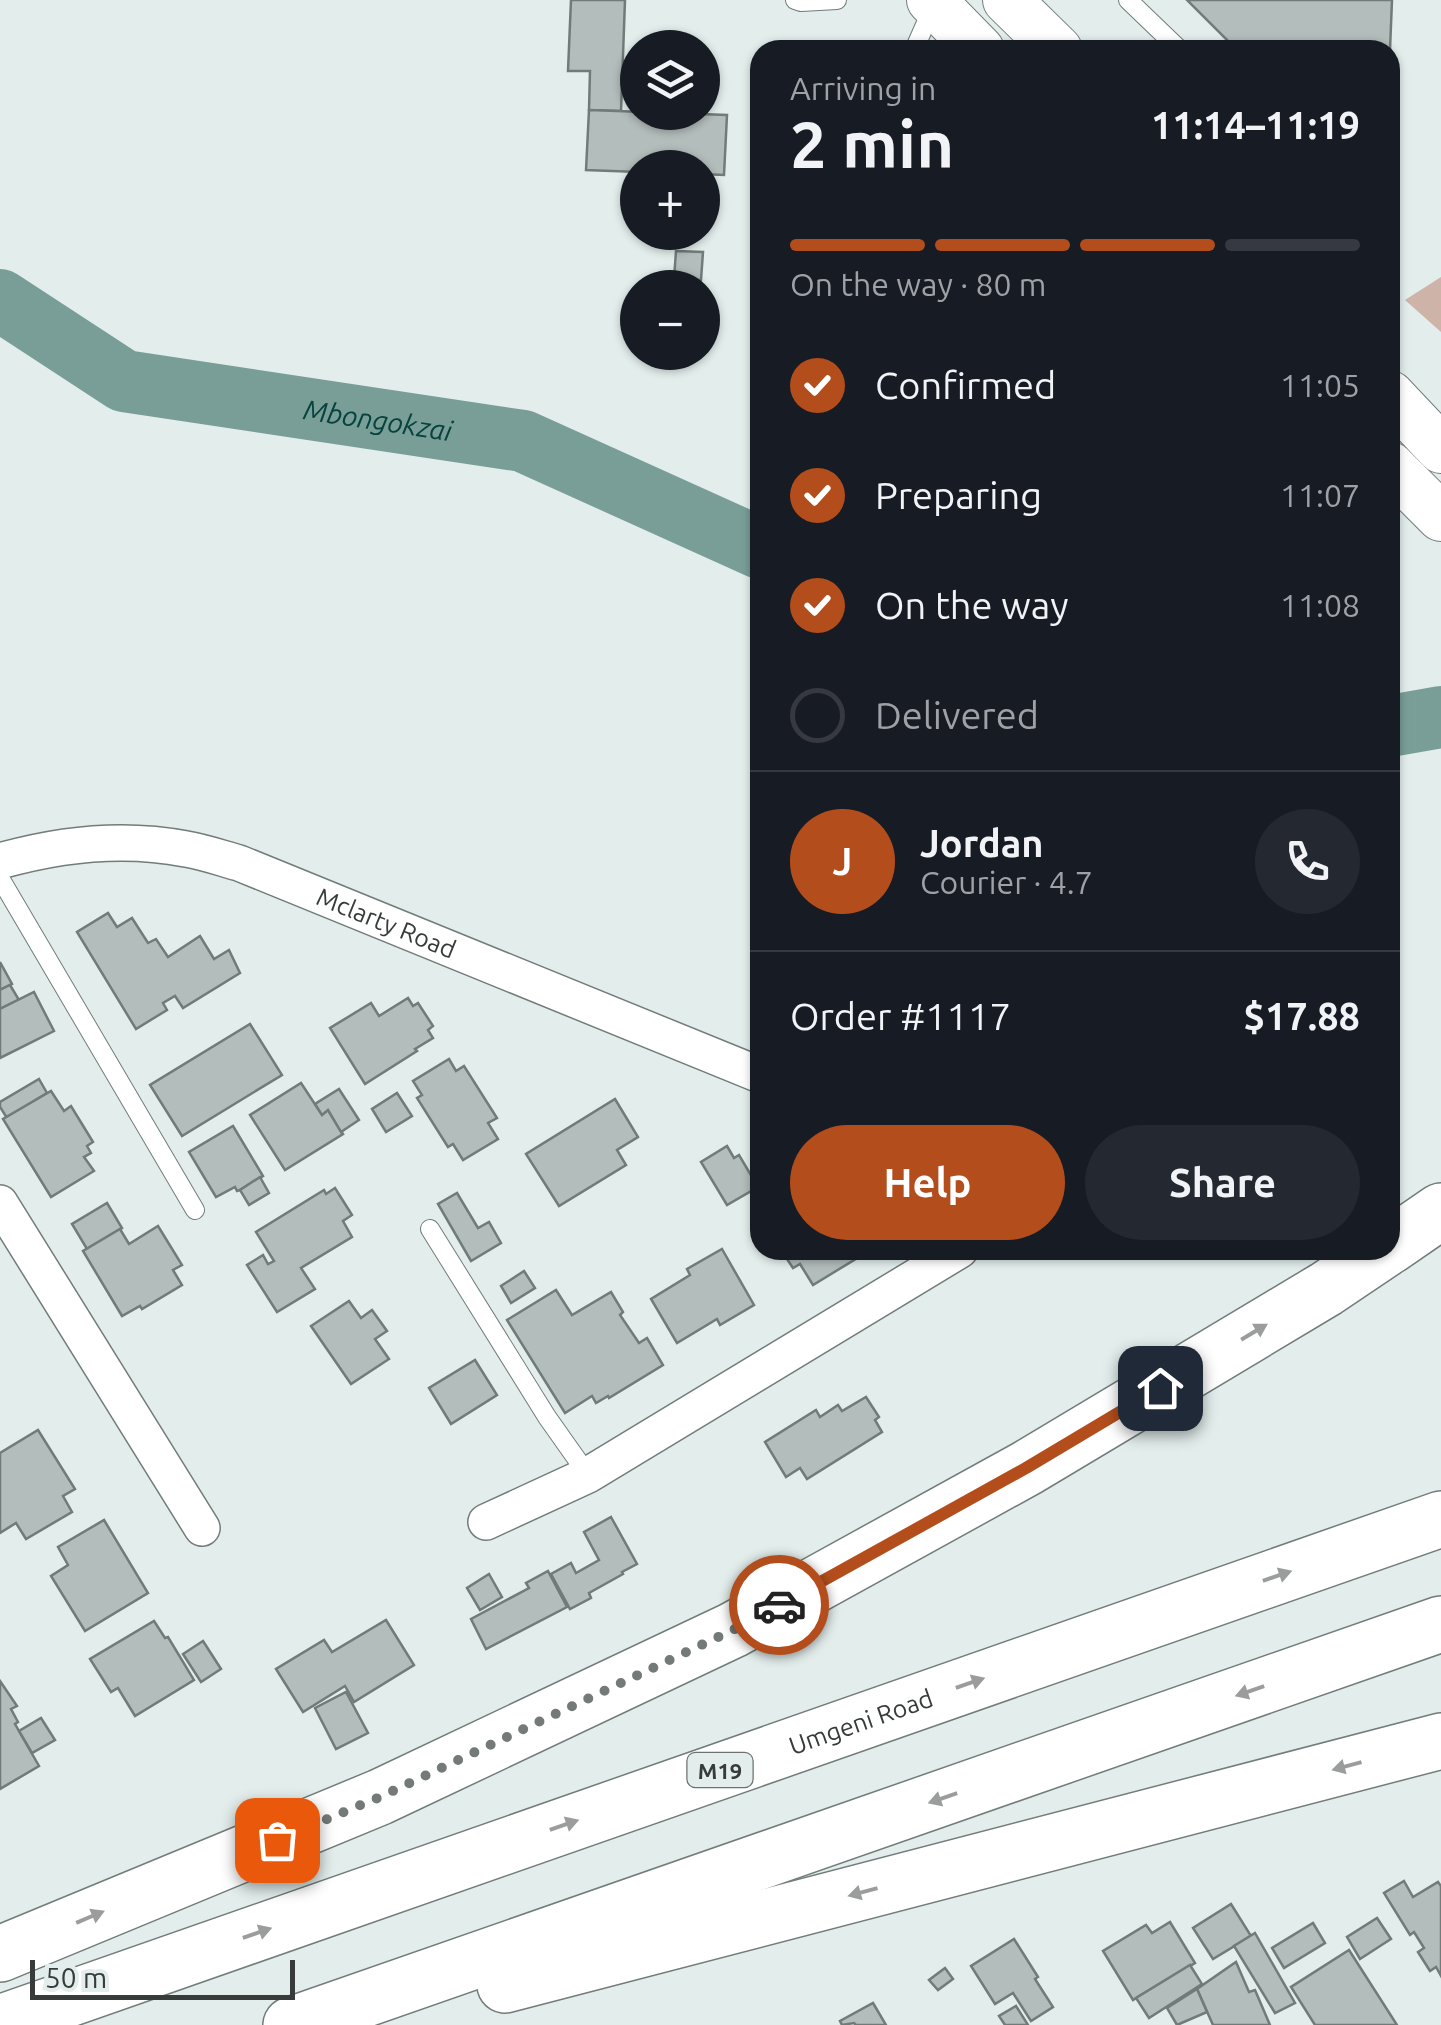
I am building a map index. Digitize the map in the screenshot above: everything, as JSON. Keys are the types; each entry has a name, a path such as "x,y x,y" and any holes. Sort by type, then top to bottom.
{"highway":[{"path":"1400,1239 1441,1212"},
{"path":"0,1954 380,1797 733,1630 1026,1468 1369,1260"},
{"name":"Umgeni Road","path":"0,2023 1441,1519"},
{"path":"292,2025 1441,1624"},
{"path":"350,2025 1441,1741"}],"main road":[{"path":"1007,0 1048,40"},
{"path":"933,2 970,40"},
{"path":"1400,406 1441,449"}],"street":[{"name":"Mclarty Road","path":"0,861 39,850 143,843 239,863 750,1072"},
{"path":"0,1204 202,1528"},
{"path":"486,1522 588,1475 943,1260"}],"lane":[{"path":"795,0 837,0"},
{"path":"1128,0 1170,40"},
{"path":"918,40 933,2"},
{"path":"0,878 195,1210"},
{"path":"430,1229 547,1417 588,1475"}],"shaded area":[{"path":"1441,277 1441,332 1405,300"}],"building":[{"path":"571,0 625,0 624,30 620,30 620,111 589,110 590,71 568,71"},
{"path":"1187,0 1392,0 1390,40 1227,40"},
{"path":"589,110 620,111 620,130 720,130 720,115 727,115 724,175 720,175 720,150 620,150 620,171 586,170"},
{"path":"676,251 703,252 702,270 675,270"},
{"path":"108,913 117,927 132,918 148,943 156,939 168,957 200,936 214,959 229,950 240,973 183,1008 175,996 163,1003 167,1010 136,1029 77,932"},
{"path":"0,962 12,984 0,990"},
{"path":"10,985 19,1000 0,1009 0,990"},
{"path":"34,992 54,1031 0,1058 0,1009"},
{"path":"408,998 413,1006 418,1003 433,1026 428,1030 433,1038 365,1084 330,1028 371,1003 379,1016"},
{"path":"250,1024 282,1075 182,1136 150,1085"},
{"path":"449,1059 456,1071 464,1066 497,1118 488,1123 498,1139 463,1160 453,1144 448,1147 417,1098 422,1095 413,1081"},
{"path":"39,1079 47,1093 7,1118 0,1102"},
{"path":"301,1083 322,1115 328,1110 343,1134 285,1170 250,1115"},
{"path":"339,1089 359,1120 341,1132 328,1110 322,1115 315,1104"},
{"path":"51,1091 64,1111 71,1106 93,1142 87,1146 91,1153 84,1157 94,1171 51,1197 3,1119"},
{"path":"397,1093 412,1116 386,1132 372,1109"},
{"path":"615,1099 638,1137 617,1150 626,1165 559,1206 526,1154"},
{"path":"233,1126 263,1176 240,1190 235,1187 216,1197 189,1152"},
{"path":"727,1146 734,1158 739,1155 750,1174 750,1192 727,1205 701,1162"},
{"path":"260,1177 269,1193 249,1205 240,1190"},
{"path":"335,1188 352,1215 343,1221 352,1237 301,1268 315,1289 277,1312 247,1265 263,1255 268,1264 274,1261 256,1232 324,1190 326,1194"},
{"path":"457,1193 478,1228 489,1222 501,1243 471,1261 438,1204"},
{"path":"107,1203 122,1228 87,1249 72,1224"},
{"path":"158,1226 182,1265 173,1270 182,1285 122,1316 83,1251 120,1229 129,1244"},
{"path":"722,1249 754,1305 720,1325 717,1319 677,1343 651,1299 690,1275 687,1269"},
{"path":"788,1260 854,1260 813,1285 800,1264 793,1268"},
{"path":"524,1271 535,1288 511,1303 501,1286"},
{"path":"556,1290 572,1315 611,1292 623,1312 620,1315 639,1343 647,1338 663,1365 609,1398 596,1403 592,1396 565,1413 507,1320"},
{"path":"349,1301 361,1318 372,1310 387,1331 375,1339 389,1359 351,1384 311,1326"},
{"path":"475,1360 497,1395 451,1424 429,1388"},
{"path":"866,1397 879,1417 875,1420 882,1432 807,1479 800,1468 786,1477 765,1442 816,1410 820,1417 838,1405 842,1411"},
{"path":"38,1430 75,1489 63,1496 72,1512 26,1539 16,1523 0,1533 0,1453"},
{"path":"611,1517 637,1564 570,1609 551,1574 571,1563 576,1573 599,1560 584,1532"},
{"path":"104,1520 148,1593 85,1631 51,1576 68,1565 58,1547"},
{"path":"548,1571 567,1607 486,1649 471,1619 529,1588 526,1583"},
{"path":"489,1574 502,1597 480,1610 467,1588"},
{"path":"386,1620 414,1665 354,1702 345,1686 303,1712 276,1669 324,1640 332,1652"},
{"path":"154,1621 194,1680 135,1716 118,1688 111,1692 90,1659"},
{"path":"203,1641 221,1669 201,1682 183,1654"},
{"path":"0,1681 17,1706 11,1709 18,1722 15,1724 39,1766 0,1789"},
{"path":"346,1692 368,1733 336,1749 315,1708"},
{"path":"41,1718 55,1740 32,1753 19,1731"},
{"path":"1404,1881 1413,1897 1438,1882 1441,1886 1441,1976 1436,1967 1430,1971 1418,1952 1424,1948 1414,1932 1410,1935 1384,1893"},
{"path":"1231,1904 1251,1936 1213,1959 1193,1928"},
{"path":"1377,1918 1391,1939 1360,1959 1347,1937"},
{"path":"1170,1922 1195,1963 1133,2000 1103,1951 1146,1925 1152,1933"},
{"path":"1313,1923 1325,1943 1284,1968 1272,1948"},
{"path":"1255,1933 1295,2003 1275,2013 1234,1946"},
{"path":"1014,1939 1053,2007 1031,2021 1013,1993 995,2004 971,1966"},
{"path":"1349,1950 1397,2025 1315,2025 1291,1987"},
{"path":"1236,1962 1249,1992 1255,1990 1270,2025 1213,2025 1197,1989"},
{"path":"1190,1965 1202,1984 1149,2018 1136,1998"},
{"path":"945,1968 953,1979 938,1990 929,1980"},
{"path":"1197,1989 1207,2012 1177,2025 1167,2008"},
{"path":"873,2003 886,2025 842,2025 840,2021"},
{"path":"1016,2006 1028,2025 1005,2025 999,2016"}],"waterway":[{"name":"Mbongokzai","path":"0,300 124,381 523,441 750,543"},
{"name":"Mbongokzai","path":"1400,724 1441,717"}],"way so far":[{"path":"277,1840 380,1797 779,1605"}],"route":[{"path":"779,1605 1026,1468 1160,1388"}]}
